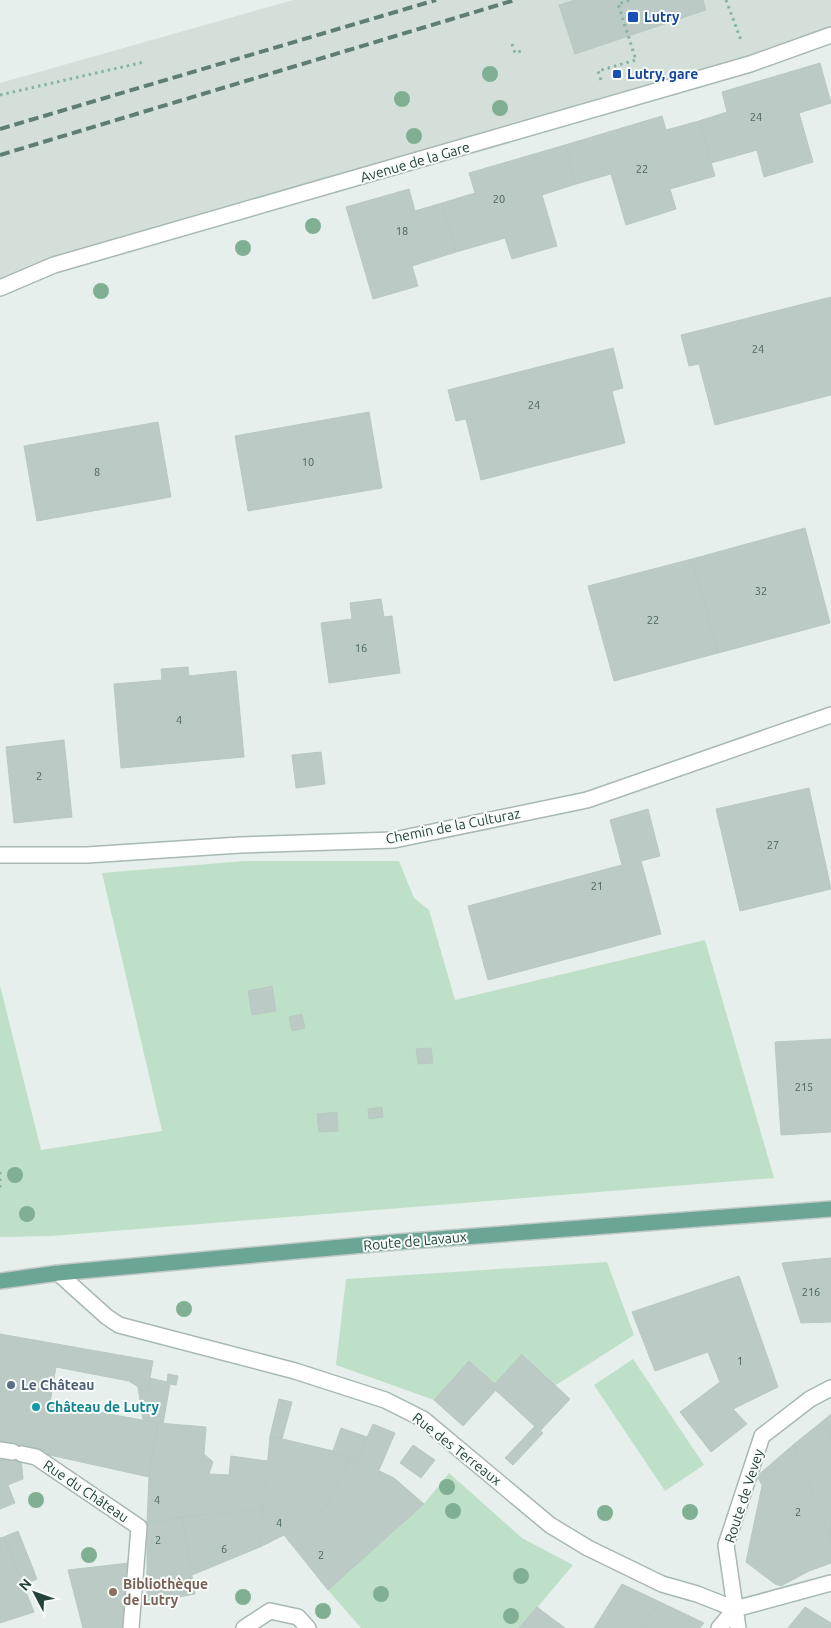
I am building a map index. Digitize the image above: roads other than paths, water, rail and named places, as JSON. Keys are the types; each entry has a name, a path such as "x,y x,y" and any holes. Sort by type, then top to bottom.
{"main road":[{"name":"Route de Lavaux","path":"0,1281 58,1273 398,1242 831,1209"}],"street":[{"name":"Avenue de la Gare","path":"0,288 54,265 750,64 831,35"},
{"name":"Chemin de la Culturaz","path":"0,855 86,855 240,845 394,840 587,800 831,715"},
{"name":"Rue des Terreaux","path":"58,1273 107,1317 119,1325 295,1371 385,1400 423,1419 550,1525 588,1548 662,1584 697,1594 735,1609"},
{"name":"Route de Vevey","path":"738,1628 726,1545 762,1436 810,1399 831,1388"},
{"name":"Rue du Château","path":"11,1452 36,1458 139,1527 131,1628"},
{"path":"719,1628 735,1609 831,1583"},
{"path":"244,1628 270,1611 298,1617 308,1628"}],"railway":[{"path":"0,129 436,0"},
{"path":"0,155 515,0"}],"place":[{"name":"Lutry","path":"633,17"},
{"name":"Lutry, gare","path":"617,74"},
{"name":"Le Château","path":"11,1385"},
{"name":"Château de Lutry","path":"36,1407"},
{"name":"Bibliothèque de Lutry","path":"113,1592"}]}
